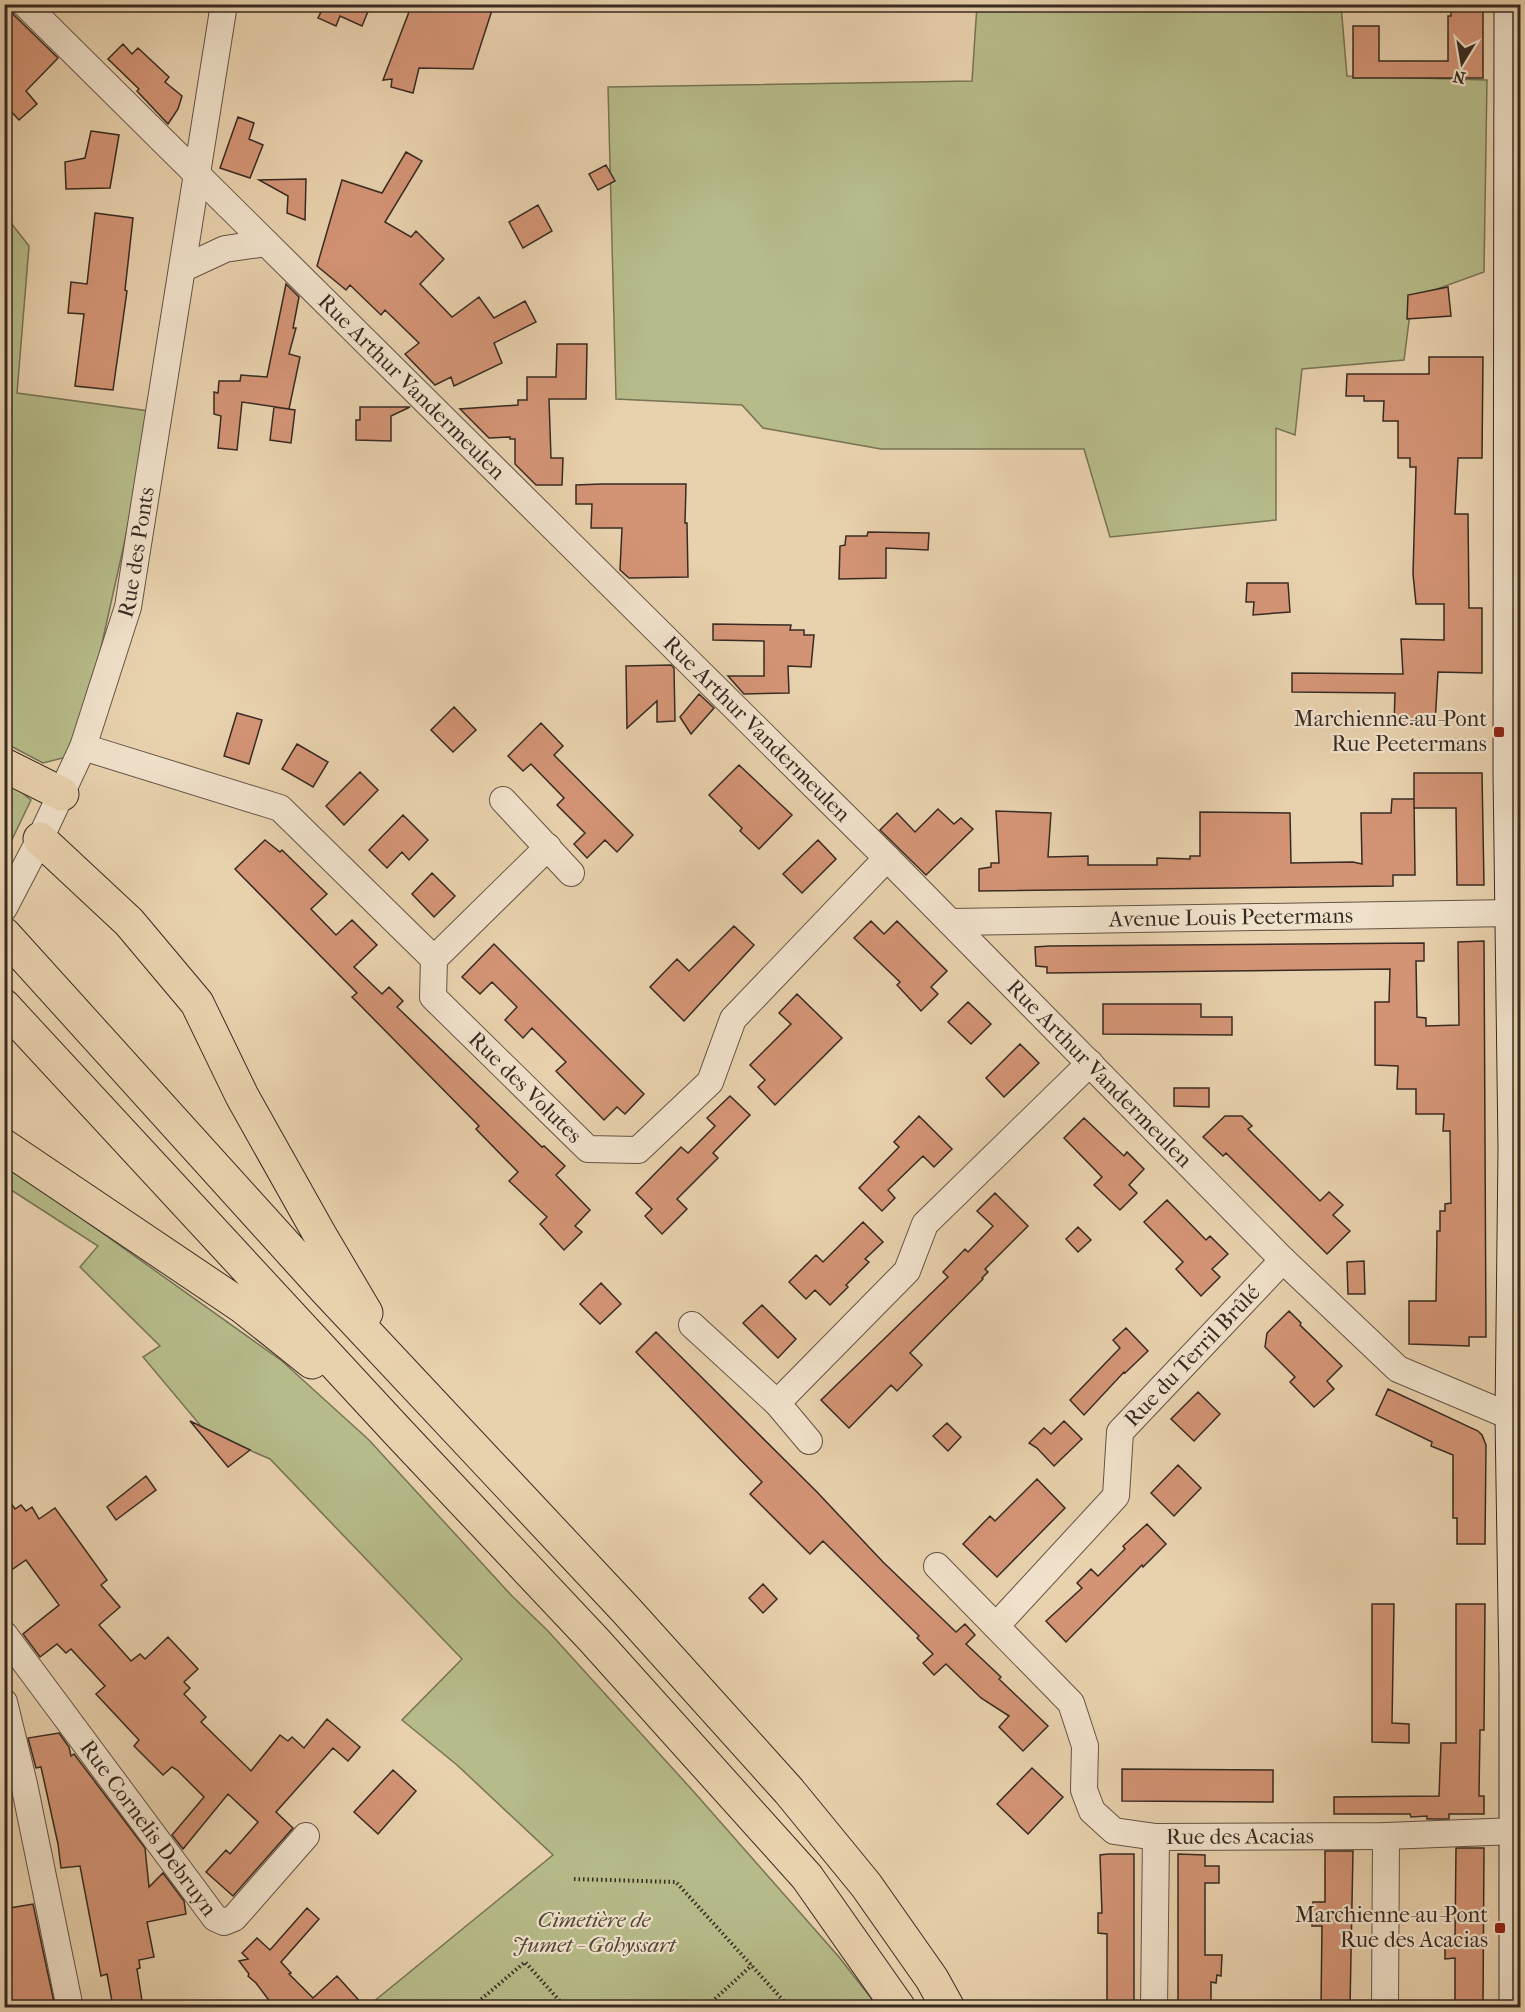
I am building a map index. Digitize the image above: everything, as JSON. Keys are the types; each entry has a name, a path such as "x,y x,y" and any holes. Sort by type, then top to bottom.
{"highway":[{"path":"4,765 62,794"},
{"path":"40,839 129,921 196,1003 253,1116 320,1235 400,1368"},
{"path":"4,934 400,1368 626,1610 789,1791 866,1885 932,1979 948,2007"},
{"path":"4,1006 594,1640 807,1878 899,2007"},
{"path":"4,1146 243,1307 400,1434"}],"street":[{"name":"Rue Arthur Vandermeulen","path":"25,4 887,858 1283,1260 1398,1369 1512,1417"},
{"name":"Rue des Ponts","path":"4,908 40,839 83,747 128,607 224,4"},
{"path":"1511,4 1510,772 1518,1149 1512,1417 1518,1674 1516,2007"},
{"path":"182,269 225,249 266,243"},
{"path":"83,747 280,808 434,959 548,847"},
{"path":"503,800 571,873"},
{"name":"Rue des Volutes","path":"434,959 433,997 588,1149 638,1150 710,1082 733,1018 887,858"},
{"name":"Avenue Louis Peetermans","path":"951,922 1512,913"},
{"path":"777,1403 907,1270 925,1224 1090,1063"},
{"name":"Rue du Terril Brûlé","path":"996,1626 1116,1496 1120,1432 1283,1260"},
{"path":"692,1325 777,1403 809,1441"},
{"path":"937,1566 1071,1703 1085,1746 1084,1790 1092,1811 1114,1832 1156,1838"},
{"name":"Rue Cornelis Debruyn","path":"4,1634 214,1918 224,1922 234,1918 306,1836"},
{"path":"4,1702 24,1784 70,2007"},
{"name":"Rue des Acacias","path":"1154,2007 1156,1838 1386,1836 1516,1832"},
{"path":"1385,2007 1386,1836"}],"path":[{"path":"574,1879 676,1882 790,2007"},
{"path":"471,2007 525,1962 566,2007"},
{"path":"705,2007 752,1965"}],"green space":[{"path":"977,5 1341,5 1347,76 1487,80 1484,272 1412,298 1404,360 1302,369 1295,435 1276,428 1276,520 1110,537 1084,449 881,449 763,428 742,405 616,399 608,87 972,81"},
{"path":"4,214 29,246 17,393 149,411 125,540 100,652 71,756 43,763 5,743"},
{"path":"5,779 31,800 5,854"},
{"name":"Cimetière de Jumet - Gohyssart","path":"4,1163 282,1361 369,1440 512,1596 548,1631 694,1792 839,1957 878,2007 367,2007 553,1855 457,1765 402,1720 462,1659 270,1459 205,1431 143,1357 160,1346 80,1267 98,1246 5,1186"}],"building":[{"path":"4,4 10,4 14,15 58,58 26,91 37,104 19,120 4,104"},
{"path":"316,4 371,4 362,26 340,16 336,26 318,18 323,8"},
{"path":"412,4 494,4 473,69 419,68 413,93 391,87 392,79 383,80"},
{"path":"1451,4 1483,4 1483,78 1353,78 1353,26 1379,26 1379,61 1448,61 1448,16 1451,16"},
{"path":"123,44 132,54 138,48 169,77 165,82 182,96 178,109 168,124 137,91 139,89 108,59"},
{"path":"238,117 254,123 249,139 263,145 250,178 220,168"},
{"path":"91,131 119,135 110,188 66,189 65,162 85,158"},
{"path":"406,152 422,161 385,222 411,237 416,231 444,259 420,284 452,317 479,297 494,318 525,301 536,322 494,343 502,363 454,386 451,377 435,385 405,354 419,343 385,310 381,315 350,285 346,290 317,266 342,180 382,193"},
{"path":"606,165 615,181 598,190 589,174"},
{"path":"306,179 305,220 287,213 288,196 259,180"},
{"path":"538,205 552,231 523,248 509,222"},
{"path":"95,213 133,218 125,290 127,291 113,390 75,386 84,314 68,313 71,282 87,284"},
{"path":"286,284 299,297 293,328 296,328 289,354 300,357 289,409 242,402 237,450 218,448 221,416 214,414 214,392 218,393 219,381 240,381 241,375 267,377"},
{"path":"1448,287 1451,316 1407,319 1408,295"},
{"path":"557,344 587,344 586,399 549,399 551,458 563,458 562,485 536,485 515,464 515,439 510,439 510,437 489,438 460,409 518,405 518,400 527,400 527,377 556,377"},
{"path":"1429,357 1483,357 1482,458 1458,458 1455,514 1468,514 1469,608 1482,608 1482,673 1438,672 1435,724 1394,724 1395,693 1292,692 1292,673 1403,674 1401,639 1444,640 1444,604 1416,604 1413,574 1416,467 1410,467 1410,458 1398,458 1398,421 1383,421 1384,401 1364,401 1364,396 1346,396 1347,374 1429,374"},
{"path":"274,407 295,410 291,443 270,440"},
{"path":"360,407 410,407 391,416 391,441 356,440 356,420 360,420"},
{"path":"686,484 685,523 687,523 688,577 629,578 620,570 622,528 591,528 592,504 576,504 576,485"},
{"path":"868,532 929,533 928,550 886,548 886,578 839,579 840,546 845,545 846,536 867,536"},
{"path":"1247,583 1288,583 1290,612 1253,615 1254,602 1246,602"},
{"path":"713,624 791,625 790,630 804,630 804,635 814,635 811,667 788,666 789,693 744,694 728,676 764,676 764,641 713,640"},
{"path":"671,665 674,668 675,721 657,722 657,701 627,728 626,666"},
{"path":"699,694 714,708 691,734 680,717"},
{"path":"454,707 476,730 453,752 431,730"},
{"path":"237,713 262,720 249,764 224,756"},
{"path":"541,723 563,746 554,755 633,835 617,852 605,840 587,858 574,844 585,833 557,805 564,798 531,764 523,771 508,756"},
{"path":"297,744 328,762 313,787 282,769"},
{"path":"739,765 792,815 759,849 709,795"},
{"path":"360,772 378,790 344,825 326,806"},
{"path":"1414,773 1482,773 1484,885 1457,885 1456,808 1414,808"},
{"path":"1392,799 1414,799 1415,875 1393,875 1393,886 979,891 979,869 991,867 991,863 999,863 996,811 1051,813 1048,857 1088,856 1088,865 1157,865 1157,858 1190,859 1190,856 1200,856 1200,812 1290,813 1291,863 1353,862 1362,864 1361,813 1391,813"},
{"path":"938,809 954,824 961,818 973,829 926,875 880,830 897,813 915,832"},
{"path":"403,815 428,840 409,860 402,852 387,868 369,850"},
{"path":"265,840 280,852 282,850 327,894 311,909 336,935 352,920 377,945 354,967 382,994 389,987 403,1001 397,1007 542,1147 544,1146 565,1166 556,1175 590,1210 575,1226 582,1232 564,1250 540,1224 547,1217 509,1181 518,1172 476,1129 479,1126 352,997 357,993 235,869"},
{"path":"818,840 836,859 802,893 783,874"},
{"path":"432,873 455,896 434,917 412,894"},
{"path":"871,921 884,934 897,921 947,971 931,987 938,994 921,1011 897,985 900,982 854,938"},
{"path":"734,926 754,945 684,1021 650,987 677,959 689,971"},
{"path":"1484,941 1486,1337 1469,1337 1469,1346 1409,1344 1409,1301 1436,1301 1437,1231 1440,1231 1440,1211 1445,1211 1445,1204 1451,1203 1450,1131 1443,1131 1444,1114 1416,1114 1416,1089 1397,1089 1398,1066 1375,1065 1375,1002 1389,1002 1390,969 1047,973 1047,967 1036,966 1035,947 1424,943 1424,961 1416,961 1417,1017 1426,1018 1426,1026 1459,1025 1458,942"},
{"path":"494,944 644,1094 625,1114 617,1107 604,1120 556,1071 566,1062 532,1028 523,1038 505,1020 517,1007 492,982 480,994 462,977"},
{"path":"797,994 842,1038 775,1105 758,1087 765,1080 750,1065 791,1024 779,1013"},
{"path":"968,1002 991,1024 971,1044 948,1022"},
{"path":"1103,1004 1201,1004 1201,1017 1232,1017 1232,1035 1103,1034"},
{"path":"1020,1044 1039,1063 1004,1097 986,1078"},
{"path":"1174,1088 1209,1088 1209,1107 1174,1106"},
{"path":"730,1096 750,1115 713,1153 718,1158 677,1199 687,1209 662,1234 645,1216 652,1209 636,1193 681,1147 688,1153 715,1126 707,1118"},
{"path":"919,1116 952,1149 934,1167 923,1156 888,1190 895,1198 882,1211 859,1188 899,1147 894,1142"},
{"path":"1225,1116 1242,1116 1252,1126 1248,1129 1320,1201 1329,1192 1343,1205 1333,1215 1350,1231 1327,1254 1226,1153 1223,1156 1203,1137"},
{"path":"1084,1118 1124,1156 1127,1152 1144,1169 1129,1185 1137,1193 1120,1210 1094,1185 1102,1177 1064,1138"},
{"path":"995,1193 1028,1226 985,1269 988,1272 983,1279 910,1353 922,1365 897,1391 891,1385 849,1428 821,1400 948,1277 943,1272 965,1249 968,1252 993,1226 977,1211"},
{"path":"1167,1200 1206,1240 1210,1236 1228,1254 1212,1269 1220,1277 1201,1296 1176,1269 1183,1262 1144,1222"},
{"path":"863,1222 883,1242 865,1259 869,1262 830,1305 815,1290 806,1299 789,1282 816,1255 823,1262"},
{"path":"1078,1227 1091,1240 1078,1252 1066,1239"},
{"path":"1364,1261 1365,1294 1348,1294 1347,1262"},
{"path":"601,1283 621,1304 600,1324 580,1304"},
{"path":"762,1305 796,1339 778,1358 743,1323"},
{"path":"1289,1311 1342,1366 1327,1381 1334,1389 1314,1407 1290,1382 1295,1377 1265,1347 1267,1333"},
{"path":"1126,1328 1148,1351 1124,1372 1084,1415 1070,1400 1120,1348 1113,1340"},
{"path":"656,1332 817,1492 883,1562 956,1632 965,1624 975,1635 966,1644 1048,1726 1023,1751 999,1727 1009,1716 981,1698 946,1664 934,1675 923,1663 933,1654 917,1638 919,1636 823,1541 810,1554 750,1494 762,1482 636,1352"},
{"path":"1388,1389 1478,1431 1482,1435 1486,1445 1485,1544 1457,1544 1457,1518 1453,1518 1453,1455 1431,1446 1432,1442 1376,1415"},
{"path":"1198,1392 1220,1414 1194,1441 1171,1419"},
{"path":"190,1421 250,1450 228,1467"},
{"path":"1064,1421 1082,1439 1054,1466 1029,1443 1044,1428 1051,1434"},
{"path":"947,1423 961,1437 948,1451 933,1436"},
{"path":"1178,1465 1201,1488 1174,1516 1151,1493"},
{"path":"146,1476 156,1490 116,1520 107,1507"},
{"path":"1037,1479 1065,1508 997,1577 963,1544 990,1516 995,1521"},
{"path":"4,1493 15,1509 21,1505 26,1511 32,1507 39,1519 55,1508 107,1580 101,1585 120,1607 99,1625 131,1661 140,1654 145,1659 168,1637 198,1669 184,1682 190,1688 184,1694 206,1717 201,1722 251,1771 280,1735 288,1741 292,1737 304,1748 327,1719 360,1747 348,1761 333,1748 276,1812 293,1828 233,1896 206,1872 226,1850 230,1854 258,1822 228,1794 183,1849 172,1835 204,1797 172,1767 163,1775 134,1746 139,1740 96,1694 105,1686 71,1649 66,1653 57,1644 40,1657 23,1634 59,1605 26,1560 4,1575"},
{"path":"1147,1524 1166,1544 1066,1642 1046,1621 1082,1588 1077,1583 1091,1569 1098,1576 1125,1549 1123,1546"},
{"path":"763,1584 777,1599 763,1613 749,1598"},
{"path":"1372,1604 1394,1604 1392,1723 1409,1724 1409,1743 1372,1742"},
{"path":"1456,1604 1485,1604 1484,1730 1480,1730 1479,1796 1484,1796 1484,1814 1449,1814 1449,1819 1427,1819 1427,1816 1411,1817 1410,1814 1334,1814 1334,1797 1439,1796 1441,1743 1456,1743"},
{"path":"59,1733 69,1747 71,1756 74,1754 145,1848 149,1887 163,1873 184,1901 186,1914 147,1922 154,1957 139,1960 140,1968 137,1969 143,2007 113,2007 107,1974 101,1976 80,1866 61,1868 41,1767 36,1768 28,1738"},
{"path":"1032,1768 1063,1797 1028,1834 997,1804"},
{"path":"1122,1769 1273,1770 1273,1802 1122,1801"},
{"path":"393,1770 416,1791 378,1834 354,1812"},
{"path":"1456,1848 1484,1848 1483,2007 1455,2007 1455,1958 1445,1959 1445,1940 1455,1939"},
{"path":"1325,1851 1353,1851 1350,2007 1321,2007 1322,1926 1312,1926 1313,1902 1325,1902"},
{"path":"1134,1854 1134,2007 1107,2007 1107,1934 1098,1933 1098,1913 1102,1913 1100,1855"},
{"path":"1178,1854 1205,1855 1205,1866 1219,1866 1219,1883 1205,1883 1205,1955 1222,1955 1221,1976 1217,1975 1216,1983 1211,1982 1211,2007 1178,2007"},
{"path":"33,1904 55,2007 4,2007 4,1909"},
{"path":"307,1908 319,1919 281,1962 291,1973 289,1974 313,1998 337,1976 365,2007 274,2007 248,1976 249,1974 239,1961 248,1959 242,1953 257,1938 270,1950"}],"place":[{"name":"Marchienne-au-Pont Rue Peetermans","path":"1499,732"},
{"name":"Marchienne-au-Pont Rue des Acacias","path":"1500,1928"}]}
